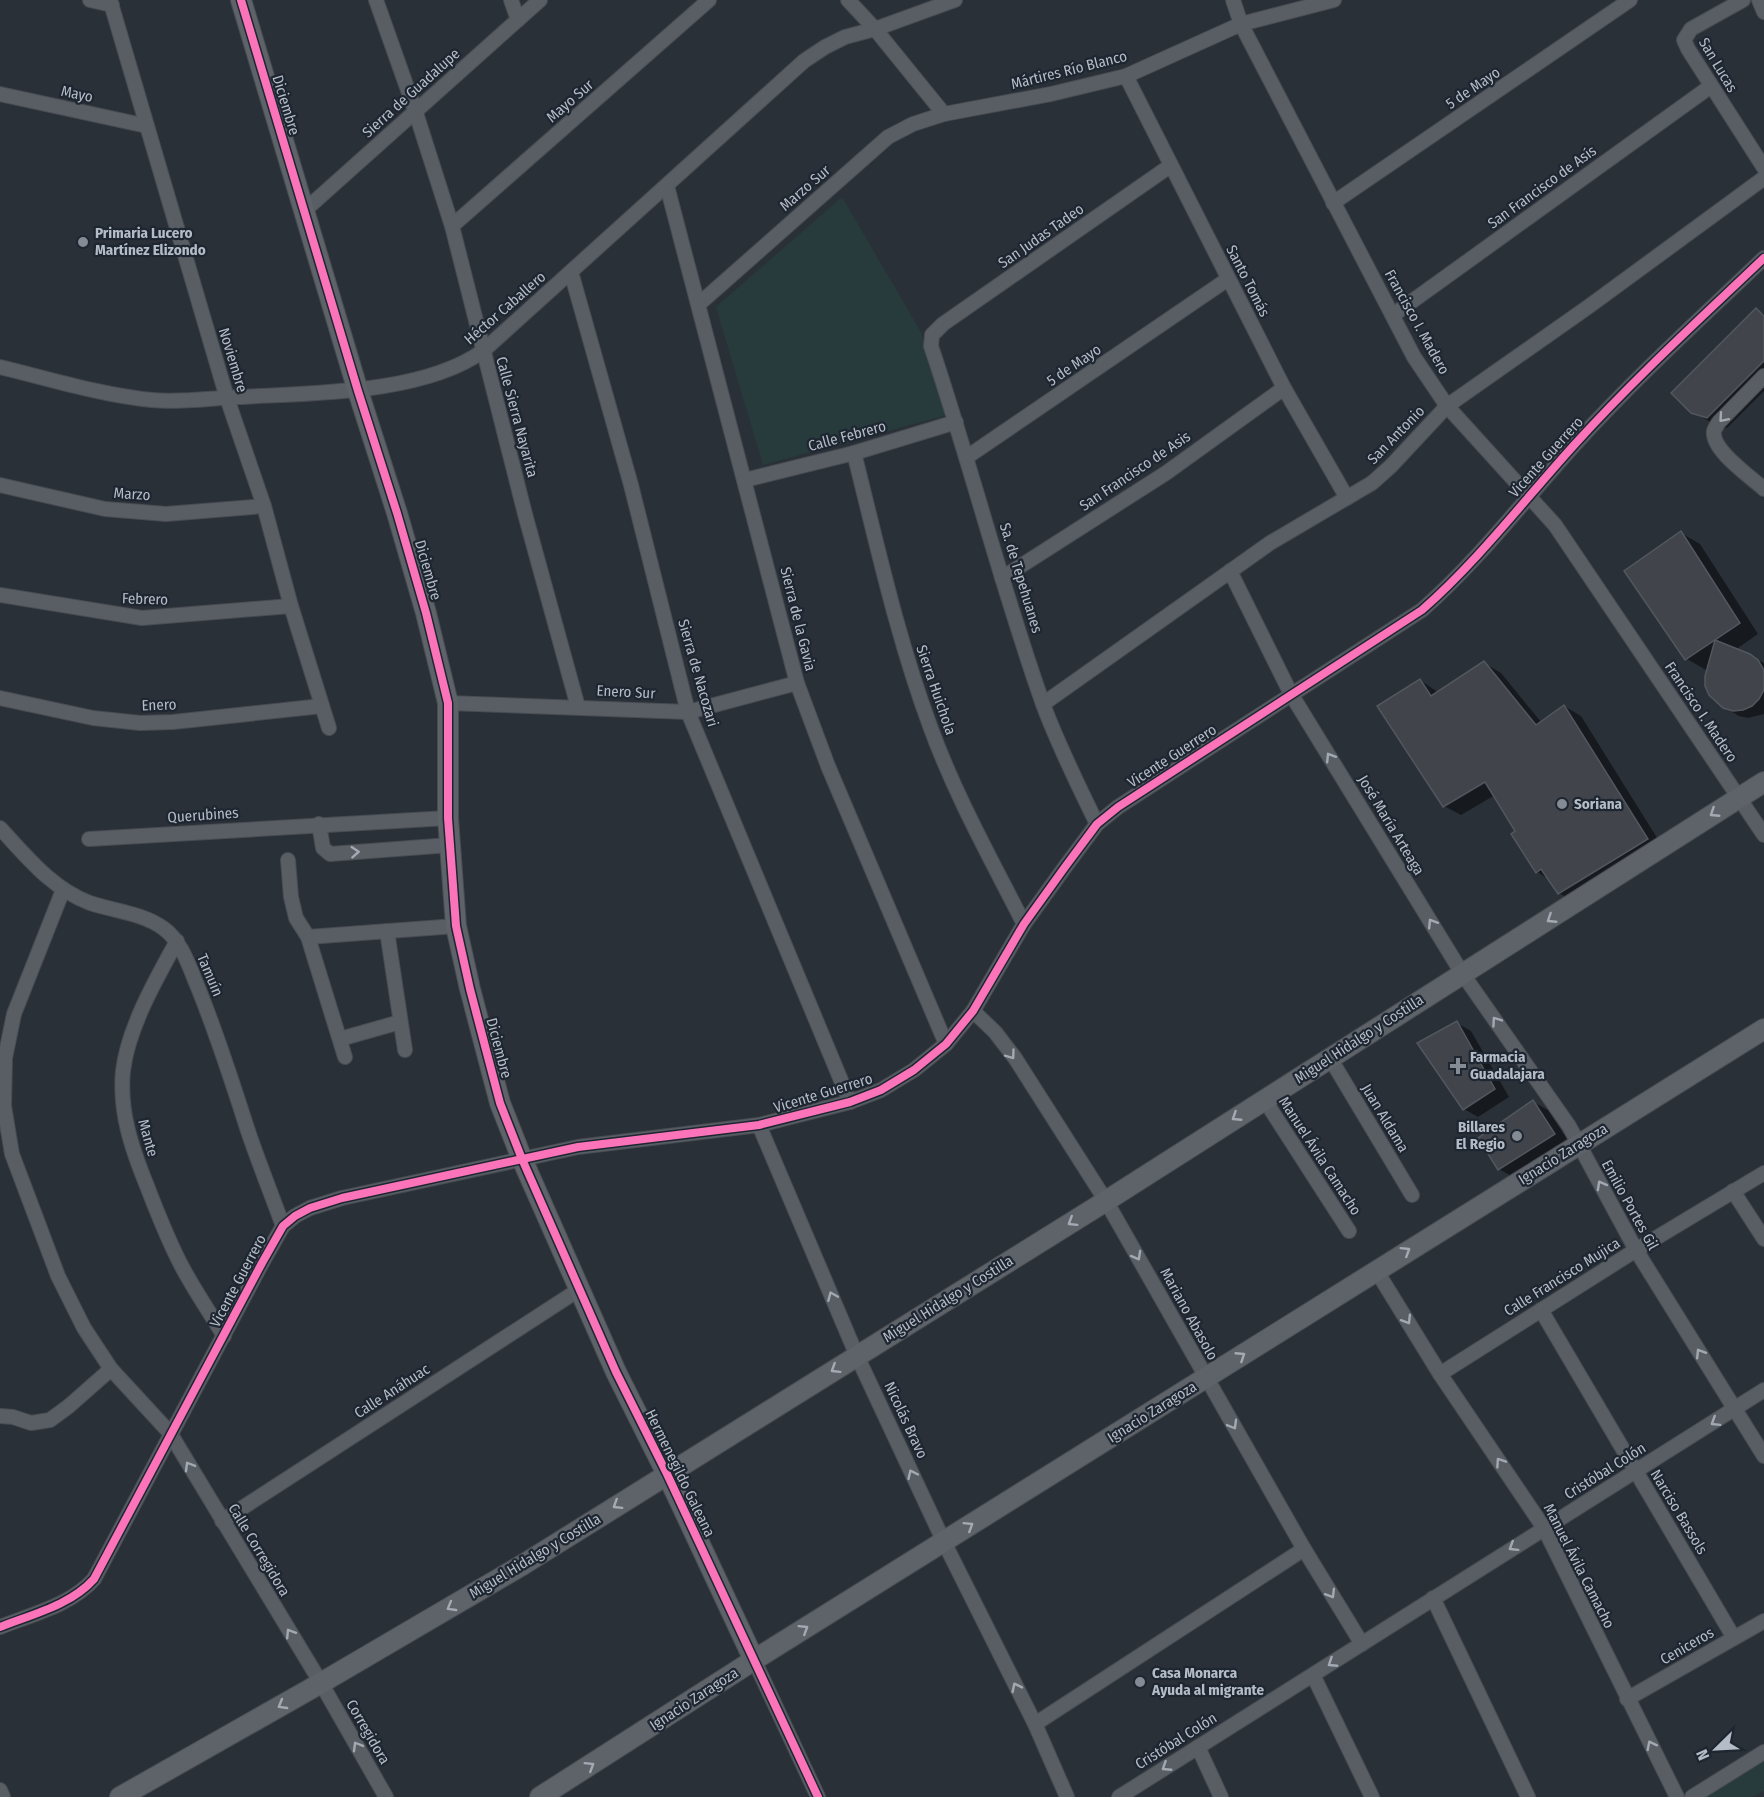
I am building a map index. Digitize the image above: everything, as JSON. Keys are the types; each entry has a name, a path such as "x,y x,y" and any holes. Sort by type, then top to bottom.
{"main road":[{"name":"Diciembre","path":"241,0 426,613 448,703 448,818 456,926 500,1103 522,1159"},
{"name":"Miguel Hidalgo y Costilla","path":"120,1797 524,1564 1106,1201 1764,782"},
{"name":"Ignacio Zaragoza","path":"540,1797 754,1660 1764,1029"},
{"name":"Hermenegildo Galeana","path":"522,1159 616,1372 667,1474 754,1660"}],"street":[{"path":"90,0 111,3"},
{"name":"Calle Sierra Nayarita","path":"376,0 415,110 452,226 578,706"},
{"path":"511,0 518,20"},
{"name":"Sierra de Guadalupe","path":"304,211 540,0"},
{"name":"Mayo Sur","path":"452,226 709,0"},
{"path":"848,0 875,29 944,114"},
{"name":"Héctor Caballero","path":"0,367 120,397 156,401 358,391 448,370 468,362 483,351 804,61 825,47 845,38 955,0"},
{"name":"Francisco I. Madero","path":"1233,0 1241,24 1414,357 1447,406 1555,525 1764,835"},
{"name":"Mártires Río Blanco","path":"944,114 1051,94 1126,76 1241,24 1334,0"},
{"name":"5 de Mayo","path":"1333,203 1630,0"},
{"name":"San Lucas","path":"1743,0 1691,29 1684,40 1764,168"},
{"path":"1759,0 1764,12"},
{"name":"Noviembre","path":"111,3 227,398 264,506 328,728"},
{"name":"Santo Tomás","path":"1126,76 1284,388 1347,498"},
{"name":"San Francisco de Asís","path":"1393,315 1711,86"},
{"name":"Mayo","path":"0,94 147,126"},
{"name":"Marzo Sur","path":"699,304 888,137 913,124 944,114"},
{"name":"San Judas Tadeo","path":"932,335 943,324 1170,166"},
{"name":"San Antonio","path":"1044,704 1279,537 1371,483 1391,466 1447,406 1588,307 1764,178"},
{"name":"Sierra de la Gavia","path":"667,186 797,683 828,766 946,1044"},
{"name":"Vicente Guerrero","path":"0,1627 72,1598 90,1584 130,1514 170,1433 283,1226 310,1208 342,1198 578,1147 759,1125 850,1102 881,1090 914,1070 946,1044 973,1011 1024,924 1097,824 1118,807 1422,610 1456,581 1635,381 1764,258"},
{"name":"Sierra de Nacozari","path":"571,272 631,485 688,712 850,1102"},
{"name":"5 de Mayo","path":"967,457 1228,279"},
{"name":"Sa. de Tepehuanes","path":"932,335 931,346 967,457 1002,578 1044,704 1069,766 1097,824"},
{"path":"1764,376 1714,430 1715,440 1720,450 1764,489"},
{"name":"San Francisco de Asis","path":"1002,578 1166,473 1284,388"},
{"name":"Calle Febrero","path":"745,480 854,453 956,422"},
{"name":"Sierra Huichola","path":"854,453 904,648 930,726 951,780 1024,924"},
{"name":"Marzo","path":"0,485 115,510 166,514 264,506"},
{"name":"José María Arteaga","path":"1230,571 1291,694 1462,973"},
{"name":"Febrero","path":"0,595 142,618 291,606"},
{"name":"Enero Sur","path":"448,703 578,706 688,712 797,683"},
{"name":"Enero","path":"0,698 93,718 140,723 173,722 321,706"},
{"name":"Querubines","path":"89,839 448,818"},
{"path":"319,824 323,848 330,854 450,845"},
{"name":"Tamuín","path":"0,828 40,871 63,890 89,903 149,919 164,928 177,941 220,1041 247,1128 283,1226"},
{"path":"288,860 291,897 296,918 308,937 345,1057"},
{"name":"Calle Corregidora","path":"63,890 14,1014 5,1058 4,1106 12,1154 58,1276 84,1328 111,1369 170,1433 321,1683"},
{"path":"308,937 456,926"},
{"path":"387,931 405,1050"},
{"name":"Mante","path":"177,941 144,1006 130,1041 123,1070 122,1103 129,1140 159,1216 180,1263 224,1336"},
{"name":"Emilio Portes Gil","path":"1462,973 1569,1126 1636,1250 1764,1456"},
{"name":"Mariano Abasolo","path":"973,1011 995,1032 1014,1058 1106,1201 1304,1549 1362,1644"},
{"path":"340,1039 400,1022"},
{"name":"Juan Aldama","path":"1330,1058 1412,1195"},
{"name":"Manuel Ávila Camacho","path":"1264,1099 1349,1231"},
{"name":"Nicolás Bravo","path":"759,1125 857,1356 944,1542 1035,1724 1067,1797"},
{"name":"Calle Francisco Mujica","path":"1440,1374 1636,1250 1764,1173"},
{"path":"1733,1191 1764,1239"},
{"name":"Manuel Ávila Camacho","path":"1376,1270 1440,1374 1544,1528 1677,1797"},
{"name":"Calle Anáhuac","path":"222,1521 580,1289"},
{"name":"Narciso Bassols","path":"1541,1310 1734,1638"},
{"path":"0,1416 13,1417 31,1423 50,1420 111,1369"},
{"name":"Cristóbal Colón","path":"1119,1797 1764,1390"},
{"path":"1035,1724 1304,1549"},
{"path":"1433,1598 1528,1797"},
{"name":"Ceniceros","path":"1627,1699 1764,1621"},
{"name":"Hermenegildo Galeana","path":"754,1660 818,1797"},
{"path":"1313,1676 1372,1797"},
{"name":"Corregidora","path":"321,1683 386,1797"},
{"path":"1198,1747 1221,1797"},
{"path":"1692,1797 1764,1752"},
{"path":"0,1790 3,1797"}],"shaded area":[{"path":"842,197 921,332 947,415 763,465 716,307"},
{"path":"1764,1761 1764,1791 1752,1797 1707,1797"}],"building":[{"path":"1756,308 1764,316 1764,361 1707,418 1691,413 1671,393"},
{"path":"1681,531 1740,623 1685,660 1624,571"},
{"path":"1715,640 1750,654 1758,660 1764,670 1764,690 1752,706 1733,711 1723,708 1709,695 1705,686 1705,676"},
{"path":"1484,661 1536,725 1564,705 1648,839 1558,894 1541,869 1536,873 1511,834 1515,831 1485,782 1443,807 1377,706 1420,679 1431,696"},
{"name":"Farmacia Guadalajara","path":"1457,1021 1495,1089 1463,1110 1417,1043"},
{"name":"Billares El Regio","path":"1533,1100 1555,1134 1498,1170 1478,1138"}],"cycle path":[{"path":"241,0 358,391 397,513 426,613 448,703 448,818 456,926 500,1103 522,1159 616,1372 667,1474 818,1797"},
{"path":"0,1627 63,1602 85,1588 94,1579 262,1263 283,1226 295,1216 310,1208 342,1198 578,1147 759,1125 850,1102 881,1090 914,1070 946,1044 973,1011 1024,924 1097,824 1118,807 1422,610 1463,571 1621,395 1764,258"}],"place":[{"name":"Primaria Lucero Martínez Elizondo","path":"83,242"},
{"name":"Soriana","path":"1562,804"},
{"name":"Farmacia Guadalajara","path":"1458,1066"},
{"name":"Billares El Regio","path":"1517,1136"},
{"name":"Casa Monarca Ayuda al migrante","path":"1140,1682"}]}
